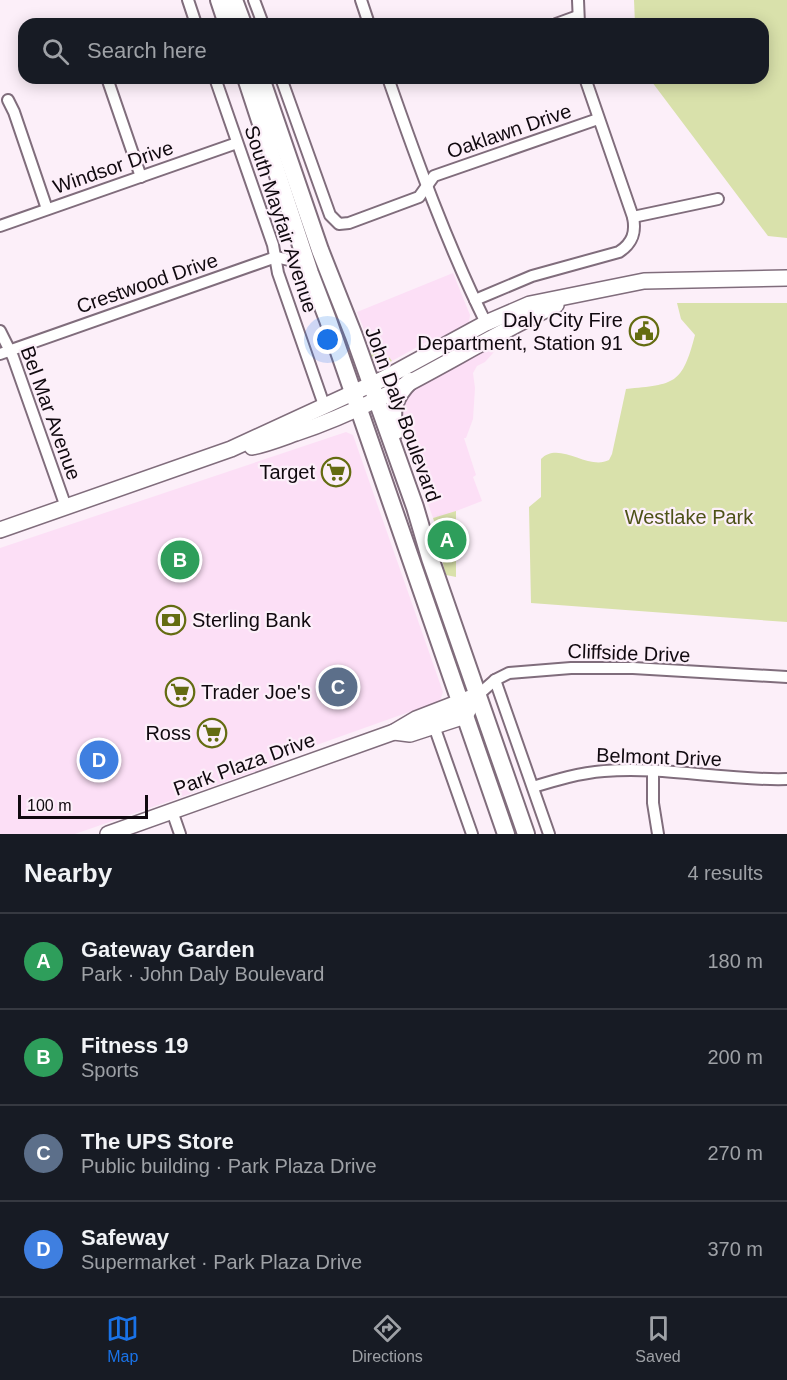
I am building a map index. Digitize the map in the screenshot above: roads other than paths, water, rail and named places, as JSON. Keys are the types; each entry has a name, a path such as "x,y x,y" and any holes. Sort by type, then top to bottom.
{"main road":[{"path":"219,0 225,18"},
{"path":"234,0 241,18"},
{"name":"John Daly Boulevard","path":"248,84 307,264 506,834"},
{"name":"John Daly Boulevard","path":"263,84 320,250 374,392 526,834"},
{"path":"410,381 396,397 392,419 416,490 417,515"}],"street":[{"path":"188,0 194,18"},
{"path":"254,0 261,18"},
{"path":"361,0 367,18"},
{"path":"578,0 579,18"},
{"path":"109,84 141,177"},
{"name":"South Mayfair Avenue","path":"217,84 276,257 278,273 324,405"},
{"name":"Oaklawn Drive","path":"283,84 330,215 339,224 349,223 419,196 434,176 598,119"},
{"path":"390,84 427,185 486,323 479,344"},
{"path":"475,300 532,276 619,252 626,248 633,236 633,217 587,84"},
{"path":"8,100 47,209"},
{"name":"Windsor Drive","path":"0,226 237,143"},
{"path":"633,217 718,199"},
{"path":"276,257 307,264"},
{"name":"Crestwood Drive","path":"5,352 276,257"},
{"path":"374,392 486,323 537,302 644,281 787,278"},
{"path":"231,449 255,446 316,426 356,400 410,381 519,322 574,296"},
{"path":"486,323 495,326 519,322"},
{"name":"Bel Mar Avenue","path":"0,331 5,352 66,507"},
{"path":"0,530 231,449 324,405 356,400"},
{"name":"Cliffside Drive","path":"478,695 495,680 518,671 591,667 787,677"},
{"path":"495,680 549,834"},
{"name":"Park Plaza Drive","path":"394,732 410,734 434,726 463,709 478,695"},
{"name":"Park Plaza Drive","path":"108,834 394,732 416,719 463,709"},
{"path":"434,726 472,834"},
{"name":"Belmont Drive","path":"533,787 567,777 620,770 787,779"},
{"path":"653,772 653,802 658,834"},
{"path":"172,811 180,834"}],"waterway":[{"path":"442,552 443,549 448,550 451,558"}],"place":[{"name":"Daly City Fire Department, Station 91","path":"644,331"},
{"name":"Target","path":"336,472"},
{"name":"Gateway Garden","path":"447,540"},
{"name":"Fitness 19","path":"180,560"},
{"name":"Sterling Bank","path":"171,620"},
{"name":"The UPS Store","path":"338,687"},
{"name":"Trader Joe's","path":"180,692"},
{"name":"Ross","path":"212,733"},
{"name":"Safeway","path":"99,760"}],"park label":[{"name":"Westlake Park","path":"689,517"}]}
